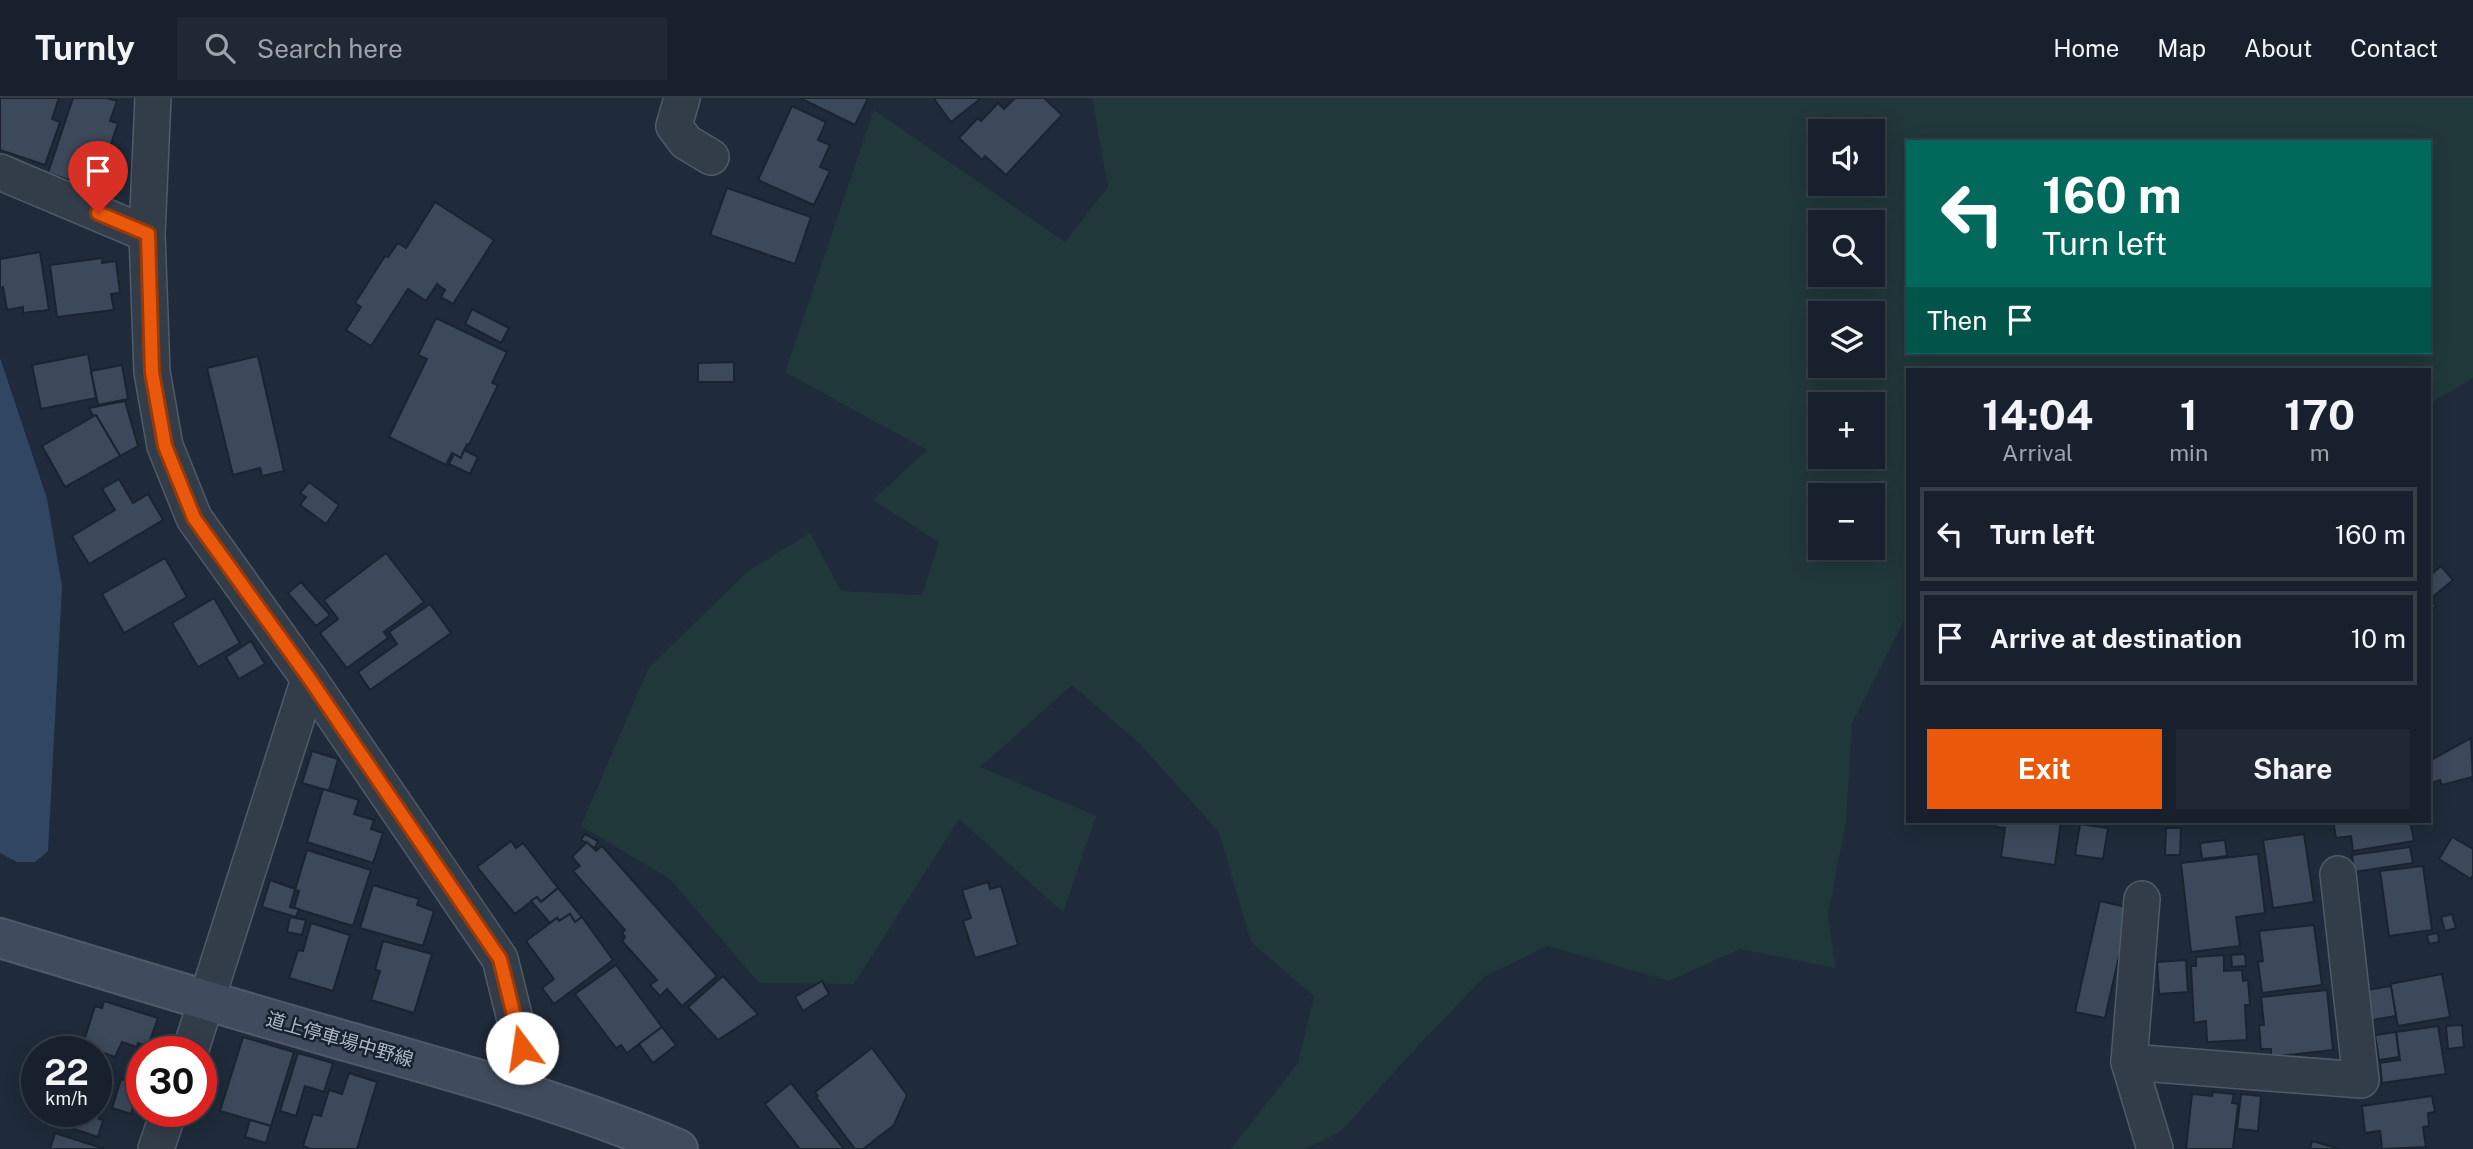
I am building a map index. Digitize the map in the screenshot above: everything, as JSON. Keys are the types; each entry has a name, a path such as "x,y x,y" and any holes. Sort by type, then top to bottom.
{"main road":[{"name":"道上停車場中野線","path":"0,938 207,1001 509,1087 624,1126 678,1149"}],"street":[{"path":"153,98 148,234 152,372 165,446 194,518 309,678 500,959 522,1048 509,1087"},
{"path":"682,98 674,126 686,142 711,157"},
{"path":"0,172 148,234"},
{"path":"195,1036 309,678"},
{"path":"2129,1062 2361,1080 2338,874"},
{"path":"2142,899 2129,1062 2155,1149"},
{"path":"156,1149 164,1127"}],"green space":[{"path":"1092,98 2473,98 2473,378 2431,403 2431,368 1906,368 1906,621 1852,723 1846,822 1828,914 1835,968 1740,949 1669,981 1548,946 1485,976 1340,1132 1305,1149 1231,1149 1298,1063 1314,996 1251,942 1219,832 1141,745 1072,685 980,767 1096,816 1063,912 959,819 854,984 759,983 670,879 581,826 648,669 748,571 810,533 841,591 922,595 939,542 873,500 927,450 785,372 874,110 1065,242 1108,187"}],"water":[{"path":"0,358 47,499 62,586 48,851 35,862 17,862 0,853"}],"building":[{"path":"0,98 59,98 52,119 60,122 45,165 0,150"},
{"path":"73,98 106,98 117,101 110,121 118,123 109,150 117,152 104,192 48,173"},
{"path":"800,98 868,98 855,125"},
{"path":"1015,98 1044,98 1062,115 1006,175 985,156 982,160 959,138 978,118 981,121 998,103 1004,109"},
{"path":"934,99 980,99 951,122"},
{"path":"792,106 826,122 818,140 830,145 820,167 830,171 814,205 758,180"},
{"path":"727,188 811,217 795,264 710,235"},
{"path":"435,202 494,240 453,304 441,297 445,290 437,284 426,301 408,289 371,346 346,330 361,307 355,303 385,256 388,257 398,243 406,248"},
{"path":"40,252 49,310 23,313 23,307 7,310 3,287 0,288 0,259"},
{"path":"102,258 102,263 116,261 120,293 111,294 114,310 57,317 50,265"},
{"path":"472,309 509,328 501,343 465,324"},
{"path":"436,318 507,352 492,383 498,385 469,445 467,444 461,458 452,453 446,465 389,437 427,359 418,355"},
{"path":"88,354 96,398 41,409 32,365"},
{"path":"258,356 284,471 262,476 260,468 233,475 207,368"},
{"path":"734,362 734,382 698,382 698,363"},
{"path":"122,365 128,399 98,405 91,371"},
{"path":"125,401 138,446 120,456 89,408"},
{"path":"96,415 120,456 65,487 42,446"},
{"path":"464,450 478,457 470,474 449,464 454,454 461,458"},
{"path":"119,479 133,503 148,494 163,520 89,564 72,536 115,510 102,489"},
{"path":"309,482 339,505 326,524 300,505 306,497 300,493"},
{"path":"386,553 424,602 384,632 388,638 347,668 320,633 338,619 324,600"},
{"path":"165,558 187,597 124,633 102,594"},
{"path":"2441,566 2453,580 2431,598 2431,574"},
{"path":"301,582 330,615 316,626 288,593"},
{"path":"214,598 240,643 198,667 172,623"},
{"path":"430,604 451,633 370,690 358,672 397,644 389,632"},
{"path":"251,641 265,664 239,679 226,657"},
{"path":"2471,738 2473,782 2472,777 2442,785 2440,780 2431,783 2431,760"},
{"path":"312,751 338,759 329,791 302,783"},
{"path":"323,789 359,800 354,814 374,820 371,829 383,833 373,863 307,842"},
{"path":"1996,823 2061,823 2055,865 2001,857 2005,828 1996,827"},
{"path":"2333,823 2410,823 2414,841 2353,851 2351,836 2336,838"},
{"path":"2080,824 2108,828 2103,859 2075,855"},
{"path":"2166,828 2181,828 2180,855 2165,855"},
{"path":"585,834 598,841 595,848 581,840"},
{"path":"2304,834 2314,902 2273,908 2263,840"},
{"path":"2452,837 2473,849 2471,879 2439,859"},
{"path":"2225,840 2227,856 2202,859 2200,843"},
{"path":"511,841 516,848 523,843 558,888 541,902 537,897 515,914 477,867"},
{"path":"587,842 596,851 602,846 717,976 682,1006 667,989 660,996 650,985 657,980 622,941 625,937 622,933 625,930 573,871 580,866 572,857"},
{"path":"2410,847 2413,863 2354,872 2352,855"},
{"path":"307,850 371,870 353,926 294,908 299,891 295,890"},
{"path":"2258,854 2265,913 2236,917 2240,946 2191,952 2181,863"},
{"path":"2423,866 2432,930 2389,936 2380,871"},
{"path":"270,880 295,889 290,907 299,909 296,917 262,907"},
{"path":"988,882 990,889 1001,886 1018,945 975,958 963,921 971,918 962,890"},
{"path":"373,885 419,899 417,905 434,911 423,946 360,928"},
{"path":"558,888 582,917 575,922 570,914 550,923 531,901 537,897 541,902"},
{"path":"2100,901 2130,908 2105,1018 2075,1012"},
{"path":"570,914 575,922 582,917 613,960 554,1004 542,988 554,979 526,941 557,918 559,921"},
{"path":"2452,914 2456,928 2445,931 2441,917"},
{"path":"290,917 306,920 302,935 287,932"},
{"path":"311,923 350,935 333,991 289,978 298,950 303,951"},
{"path":"2314,925 2322,985 2262,993 2258,962 2263,961 2259,931"},
{"path":"2438,933 2439,942 2429,944 2427,935"},
{"path":"383,941 432,954 414,1013 371,1000 380,971 375,970"},
{"path":"2245,954 2246,966 2232,967 2231,955"},
{"path":"2224,955 2224,971 2242,970 2243,981 2248,980 2250,1005 2245,1005 2247,1040 2207,1042 2206,1021 2194,1023 2191,966 2196,966 2196,957"},
{"path":"2186,960 2188,992 2159,994 2157,962"},
{"path":"616,965 662,1027 627,1053 621,1045 616,1048 575,994"},
{"path":"2442,974 2450,1017 2398,1026 2390,984"},
{"path":"723,976 758,1014 718,1040 688,1007"},
{"path":"822,981 829,994 803,1011 795,997"},
{"path":"2391,986 2396,1016 2372,1020 2367,990"},
{"path":"2327,990 2333,1050 2271,1057 2271,1049 2261,1049 2259,1025 2264,1025 2261,997"},
{"path":"104,1001 158,1018 152,1036 126,1036 126,1043 122,1042 115,1057 112,1056 112,1036 86,1036 95,1006 102,1008"},
{"path":"2462,1025 2464,1047 2448,1049 2446,1026"},
{"path":"2438,1026 2446,1074 2382,1083 2380,1063 2400,1060 2396,1032"},
{"path":"662,1027 676,1045 653,1063 639,1044"},
{"path":"2396,1032 2399,1057 2379,1060 2375,1035"},
{"path":"243,1037 294,1052 271,1126 220,1111"},
{"path":"872,1048 907,1095 894,1125 863,1149 855,1149 815,1092"},
{"path":"298,1053 333,1063 324,1092 305,1086 296,1116 280,1111"},
{"path":"349,1073 377,1082 357,1149 311,1149 303,1146 313,1114 321,1116 329,1090 342,1094"},
{"path":"121,1079 126,1081 126,1112 112,1108"},
{"path":"791,1083 844,1149 800,1149 765,1104"},
{"path":"2213,1092 2234,1094 2232,1103 2238,1104 2233,1149 2186,1149 2192,1094 2212,1096"},
{"path":"2241,1094 2261,1096 2258,1131 2237,1129"},
{"path":"2432,1096 2435,1112 2428,1113 2429,1126 2423,1127 2426,1147 2382,1149 2380,1131 2365,1133 2362,1106"},
{"path":"250,1120 271,1126 266,1143 245,1137"},
{"path":"68,1127 101,1127 98,1137"},
{"path":"55,1133 105,1149 50,1149"},
{"path":"2312,1141 2340,1149 2310,1149"}],"route":[{"path":"98,213 148,234 152,372 165,446 194,518 309,678 500,959 522,1048"}]}
